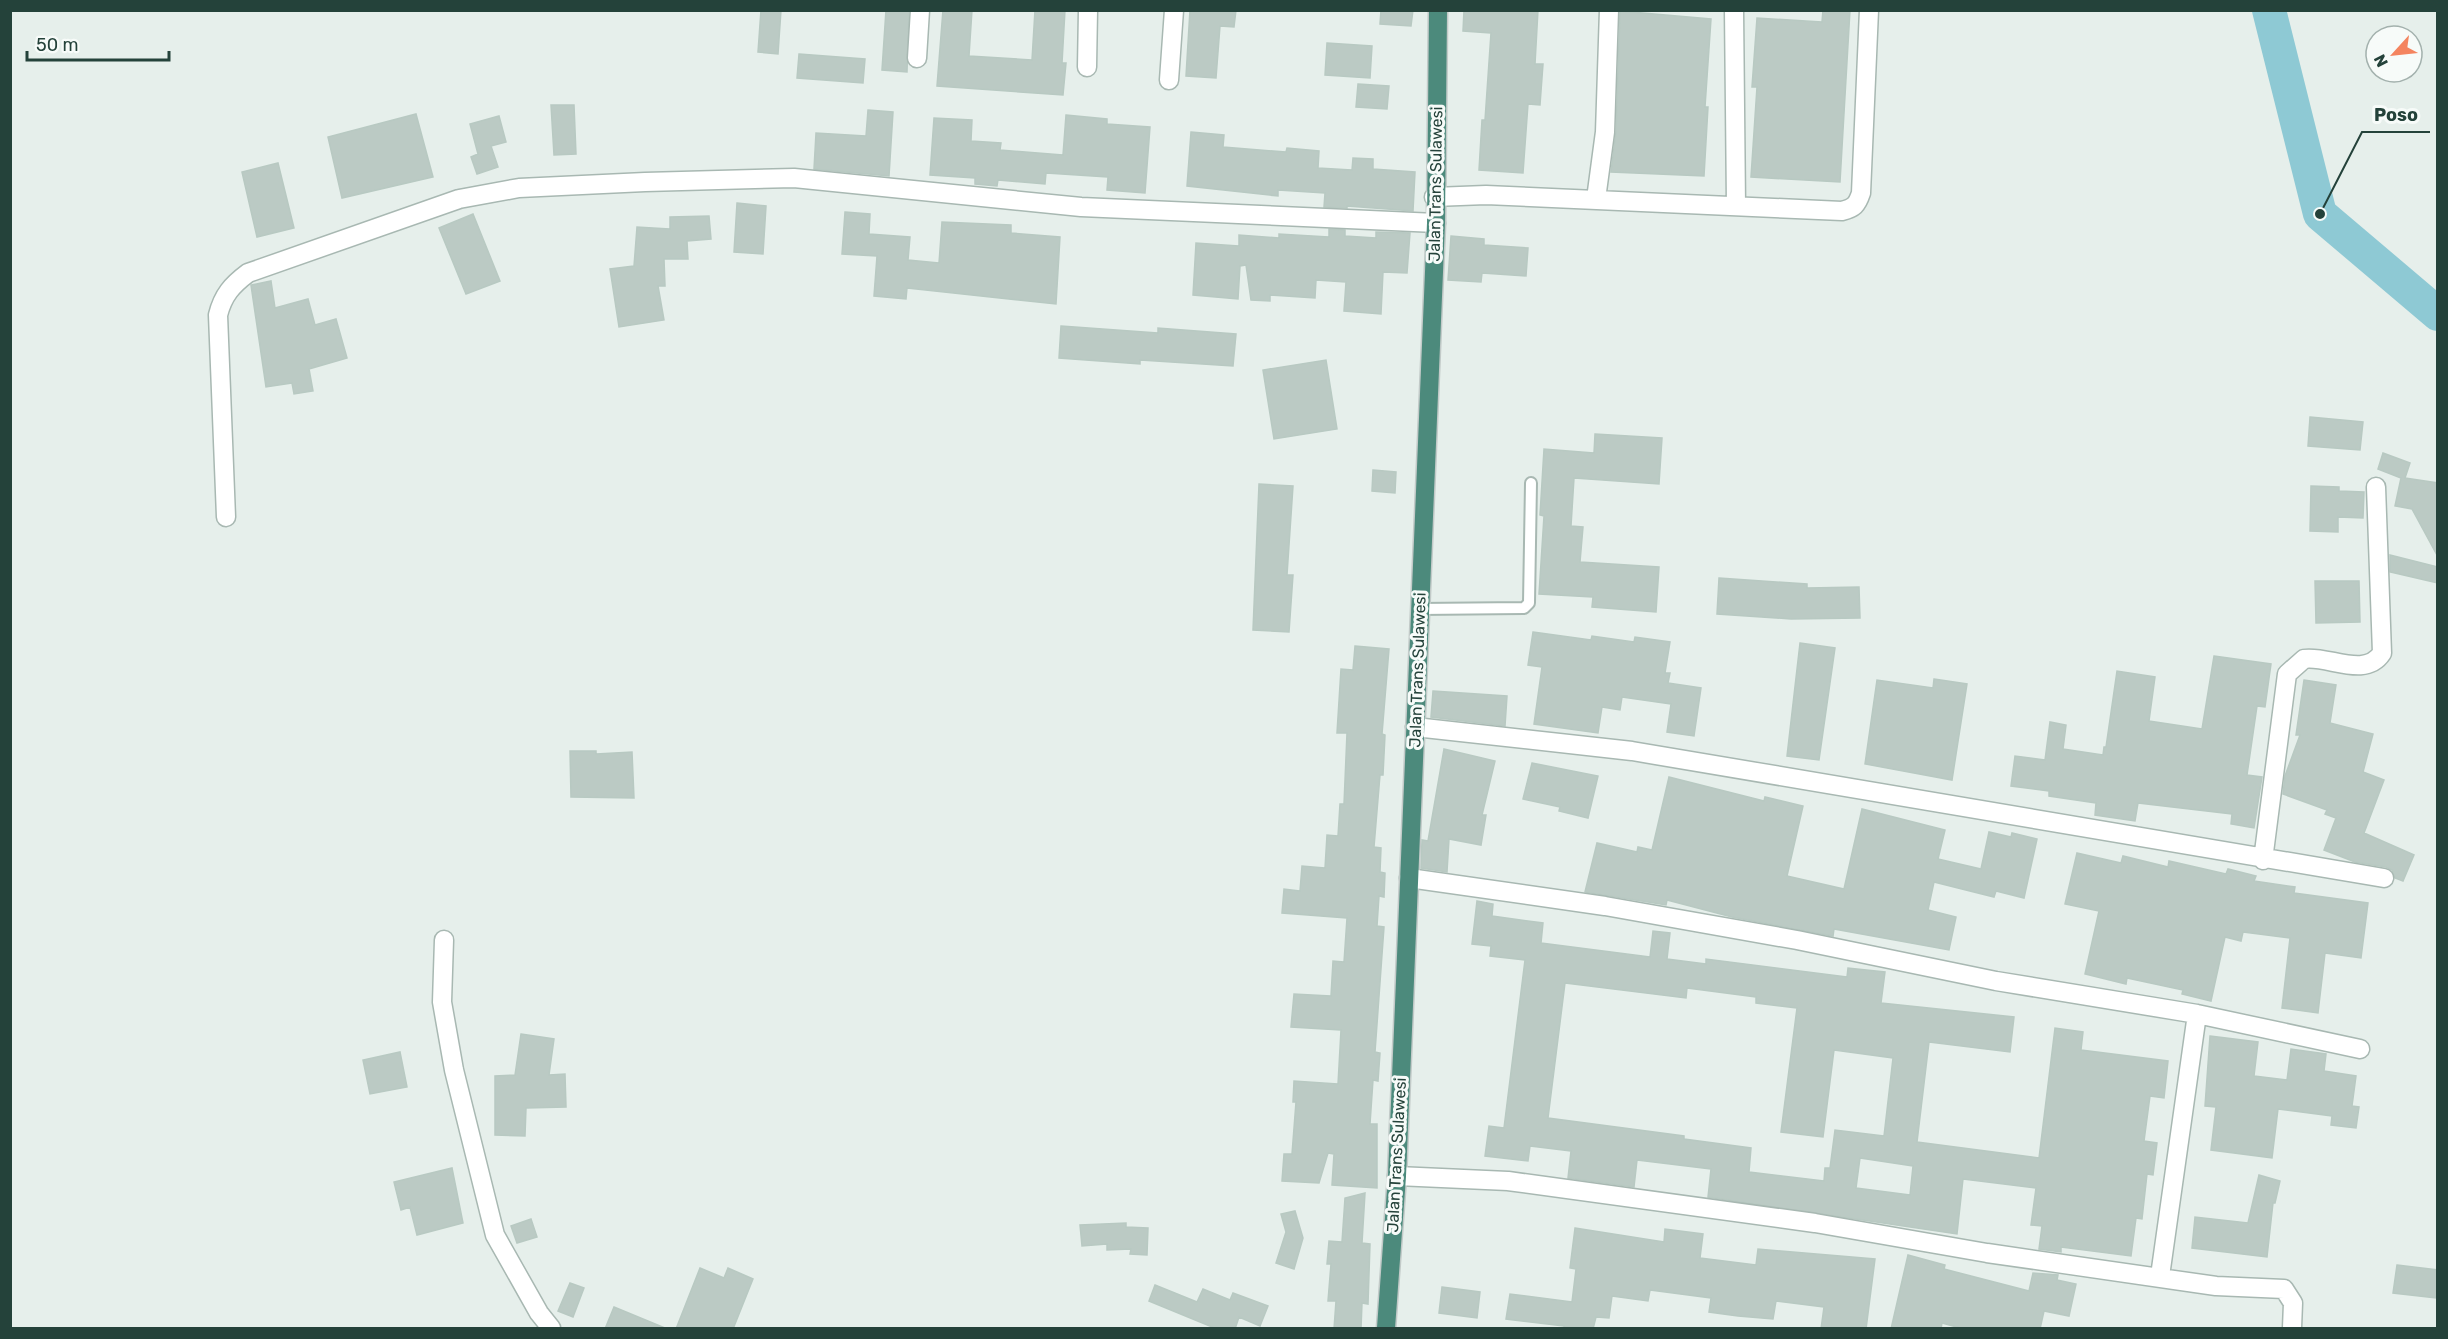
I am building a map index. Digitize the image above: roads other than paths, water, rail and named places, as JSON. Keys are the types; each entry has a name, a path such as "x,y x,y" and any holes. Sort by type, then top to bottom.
{"highway":[{"name":"Jalan Trans Sulawesi","path":"1386,1329 1397,1176 1436,223 1434,197 1438,10"}],"street":[{"path":"917,58 920,10"},
{"path":"1087,67 1088,10"},
{"path":"1169,80 1174,10"},
{"path":"1596,199 1605,132 1609,10"},
{"path":"1734,10 1736,206"},
{"path":"1434,197 1486,195 1842,211 1857,204 1861,193 1869,10"},
{"path":"226,517 218,315 222,300 229,289 248,273 459,199 519,188 794,178 1081,207 1436,223"},
{"path":"2263,860 2287,674 2304,659 2362,665 2374,661 2382,653 2376,487"},
{"path":"1415,727 1644,753 2263,860 2384,878"},
{"path":"1409,878 1605,906 1797,940 1996,981 2198,1014 2360,1049"},
{"path":"444,940 442,1002 452,1059 495,1235 539,1313 551,1329"},
{"path":"2160,1276 2198,1014"},
{"path":"1397,1176 1508,1181 1815,1223 1987,1253 2160,1276 2216,1286 2284,1289 2293,1303 2292,1329"}],"lane":[{"path":"1419,609 1524,608 1529,603 1531,483"}],"waterway":[{"path":"2269,10 2320,214 2438,314"}],"place":[{"name":"Poso","path":"2320,214"}]}
